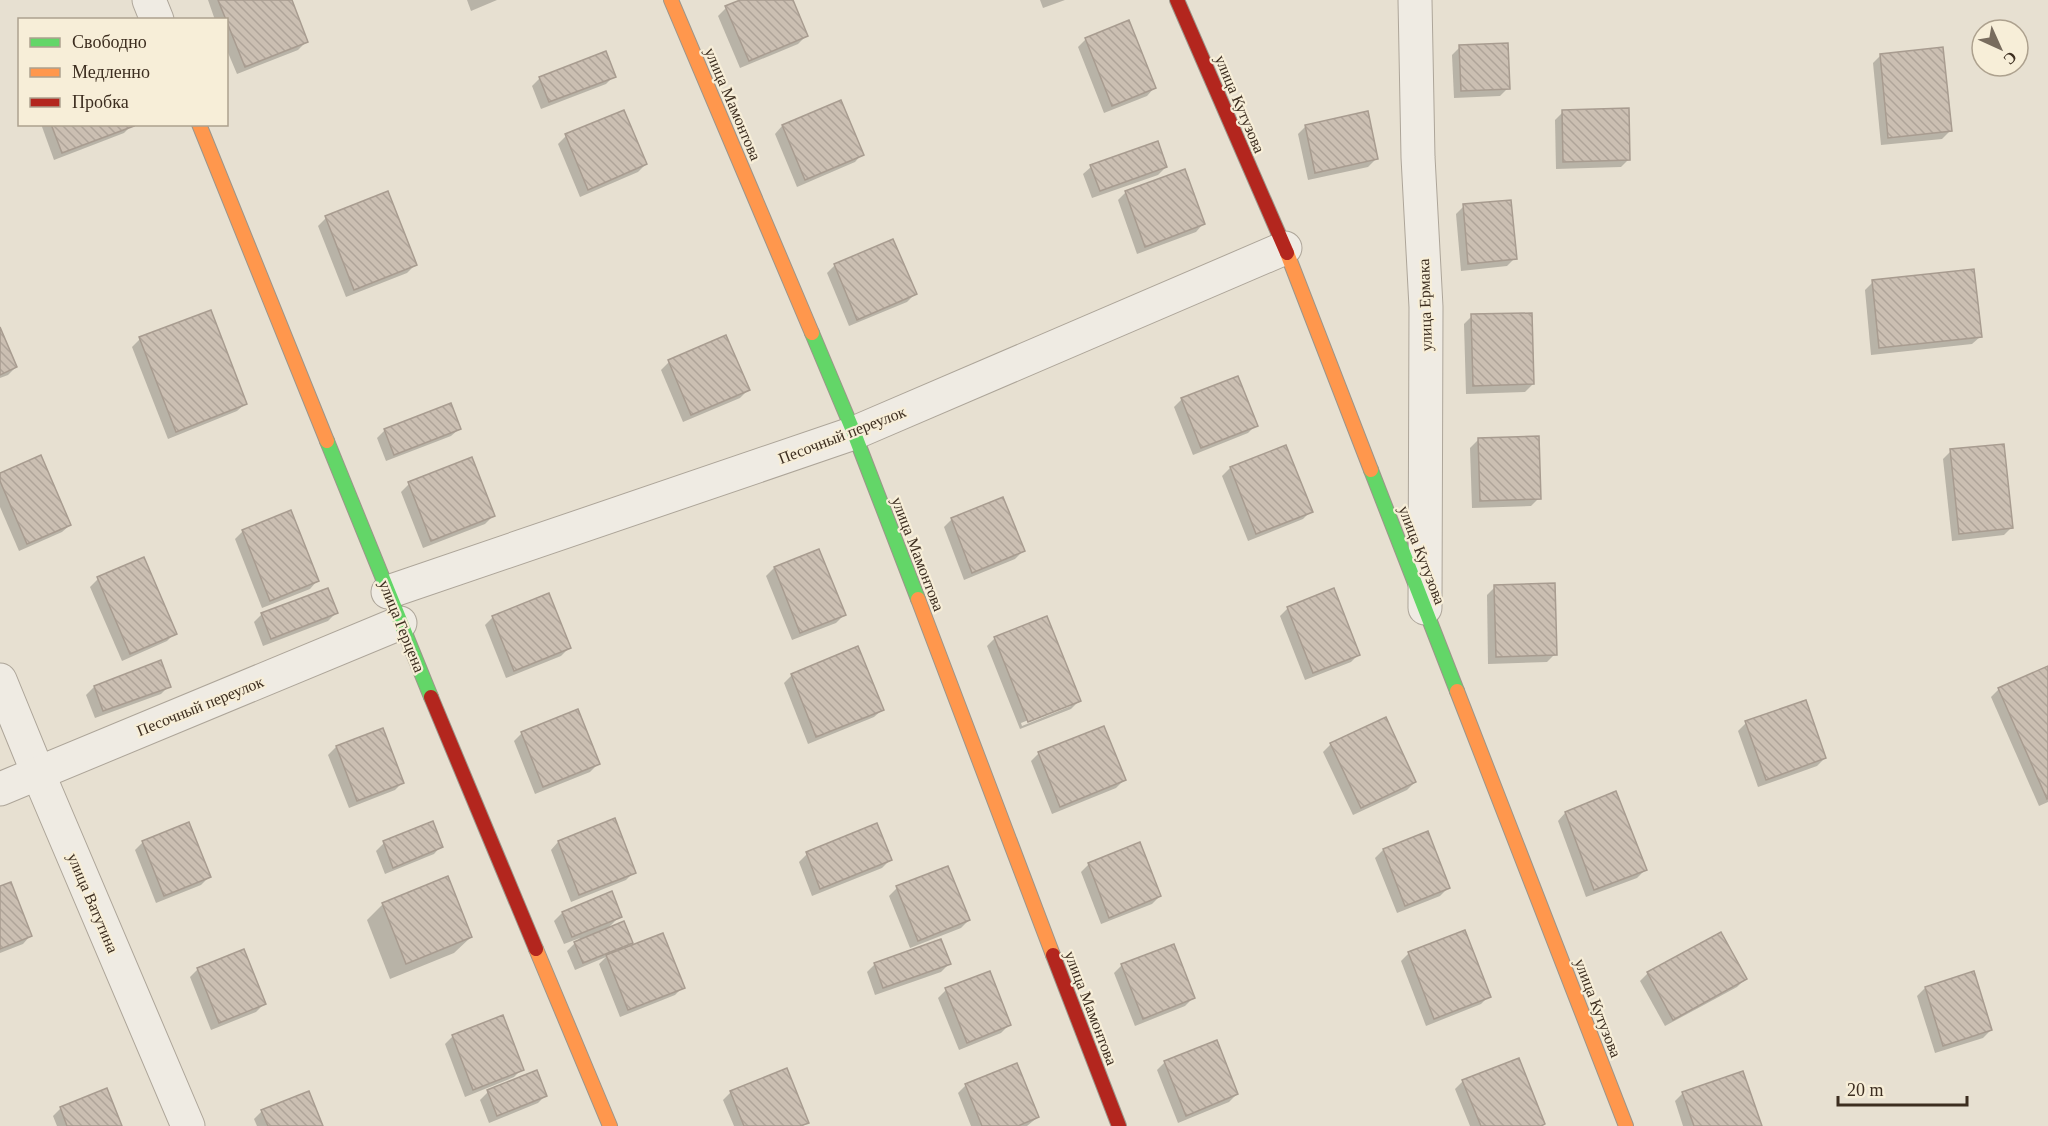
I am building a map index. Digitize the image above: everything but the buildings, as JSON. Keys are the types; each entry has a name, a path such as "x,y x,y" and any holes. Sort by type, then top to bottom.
{"street":[{"path":"149,0 156,18"},
{"name":"улица Мамонтова","path":"671,0 854,433 1119,1126"},
{"name":"улица Кутузова","path":"1177,0 1285,248 1626,1126"},
{"name":"улица Ермака","path":"1415,0 1418,157 1426,307 1425,610"},
{"name":"улица Герцена","path":"200,126 400,623 610,1126"},
{"name":"Песочный переулок","path":"388,592 854,433 1285,248"},
{"name":"Песочный переулок","path":"0,789 400,623"},
{"name":"улица Ватутина","path":"0,680 188,1126"}],"traffic: fast":[{"path":"812,333 854,433 918,599"},
{"path":"327,441 431,697"},
{"path":"1371,470 1457,691"}],"traffic: slow":[{"path":"671,0 812,333"},
{"path":"200,126 327,441"},
{"path":"1287,253 1371,470"},
{"path":"918,599 1053,955"},
{"path":"1457,691 1626,1126"},
{"path":"536,949 610,1126"}],"traffic: jam":[{"path":"1177,0 1287,253"},
{"path":"431,697 536,949"},
{"path":"1053,955 1119,1126"}]}
